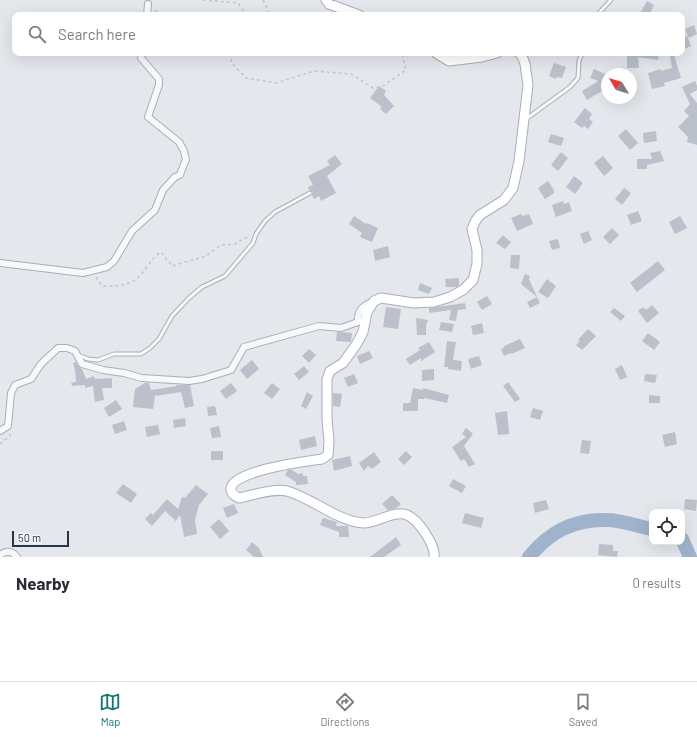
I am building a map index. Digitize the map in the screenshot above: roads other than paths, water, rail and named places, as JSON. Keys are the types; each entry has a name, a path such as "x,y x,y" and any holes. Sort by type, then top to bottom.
{"street":[{"path":"326,0 329,4 351,12"},
{"path":"147,12 148,4"},
{"path":"0,263 83,273 107,267 114,261 132,231 155,210 163,190 175,177 180,175 186,160 184,151 179,142 148,117 159,84 159,79 142,56"},
{"path":"442,56 449,60 486,56"},
{"path":"0,431 8,426 10,393 15,385 31,379 41,364 58,348 67,348 75,351 82,364 103,370 124,373 142,378 189,381 202,379 231,370 244,347 319,326 341,328 358,322 357,316 362,307 381,298 414,303 434,302 450,297 469,286 477,264 472,229 476,220 480,215 504,200 513,188 519,161 528,85 525,64 522,56"},
{"path":"374,301 367,312 363,332 356,345 343,363 330,371 327,379 328,455 322,459 266,468 235,481 231,486 231,492 234,496 239,498 276,490 287,491 337,515 364,523 383,519 396,514 410,516 430,541 434,557"},
{"path":"0,555 5,551 11,552 17,557"}],"lane":[{"path":"600,12 611,0"},
{"path":"524,120 570,87 578,78 579,61 581,56"},
{"path":"76,354 88,359 98,360 114,354 141,354 150,348 159,339 172,316 189,298 202,287 225,276 253,243 256,234 275,212 310,193"}],"waterway":[{"path":"529,557 537,548 554,534 583,522 594,520 612,520 649,528"},
{"path":"685,545 690,557"}]}
